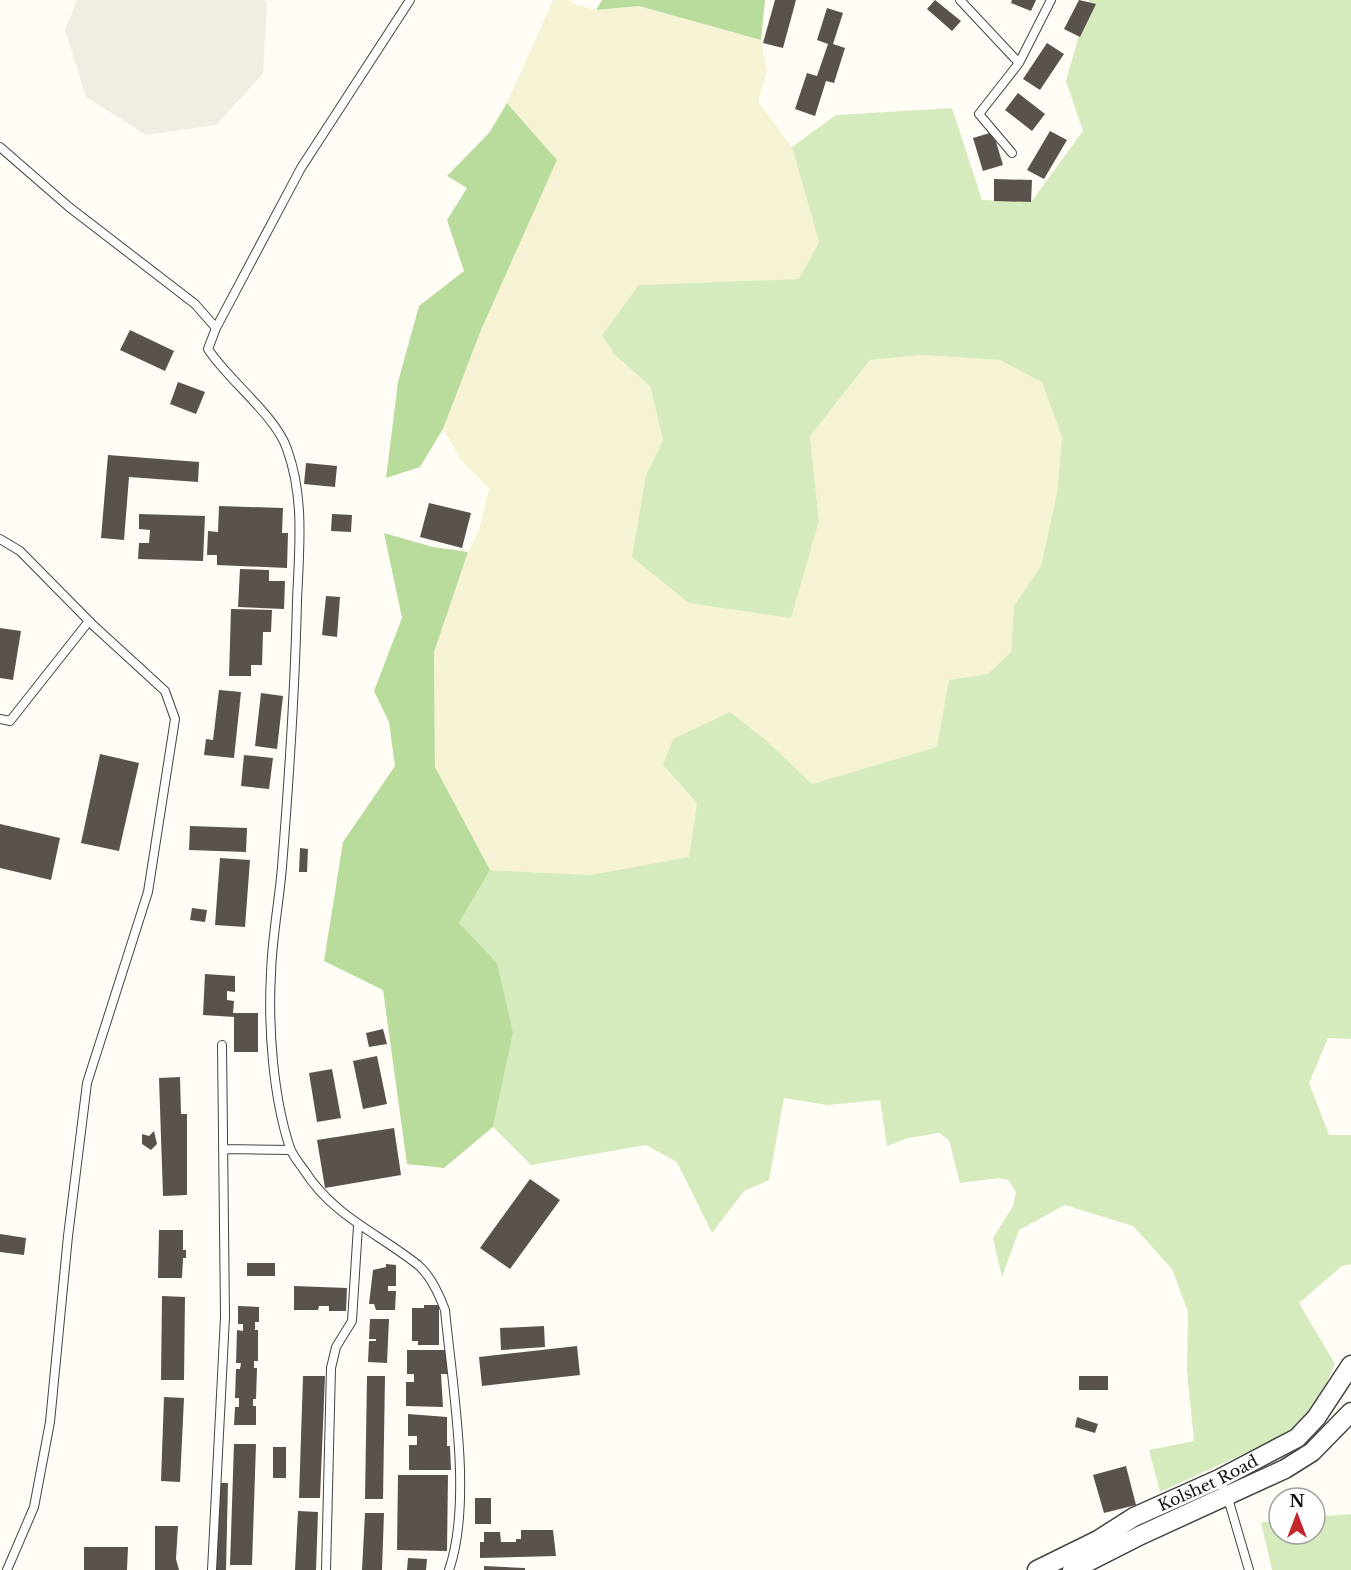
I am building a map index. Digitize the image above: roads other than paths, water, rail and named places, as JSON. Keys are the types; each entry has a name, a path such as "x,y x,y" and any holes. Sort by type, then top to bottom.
{"street":[{"name":"Kolshet Road","path":"1072,1570 1142,1535 1223,1487 1297,1438 1316,1418 1351,1365"},
{"name":"Kolshet Road","path":"1037,1570 1098,1540 1134,1517 1285,1469 1312,1452 1351,1412"},
{"path":"1297,1438 1312,1452"},
{"path":"1134,1517 1142,1535"}],"lane":[{"path":"410,0 301,168 216,328 208,349 219,366 257,404 286,446 300,498 297,616 282,868 271,974 271,1036 291,1150 325,1197 358,1226 420,1266 438,1291 445,1310 456,1433 460,1525 449,1570"},
{"path":"960,0 1019,63"},
{"path":"1011,153 980,114 1019,63 1051,0"},
{"path":"0,147 69,207 195,304 216,328"},
{"path":"0,539 20,551 89,621 165,691 175,719 148,892 87,1083 68,1236 50,1422 34,1507 7,1570"},
{"path":"0,719 10,721 89,621"},
{"path":"212,1570 225,1317 222,1045"},
{"path":"223,1149 291,1150"},
{"path":"326,1570 331,1368 336,1347 352,1321 358,1226"},
{"path":"1223,1487 1249,1570"}]}
